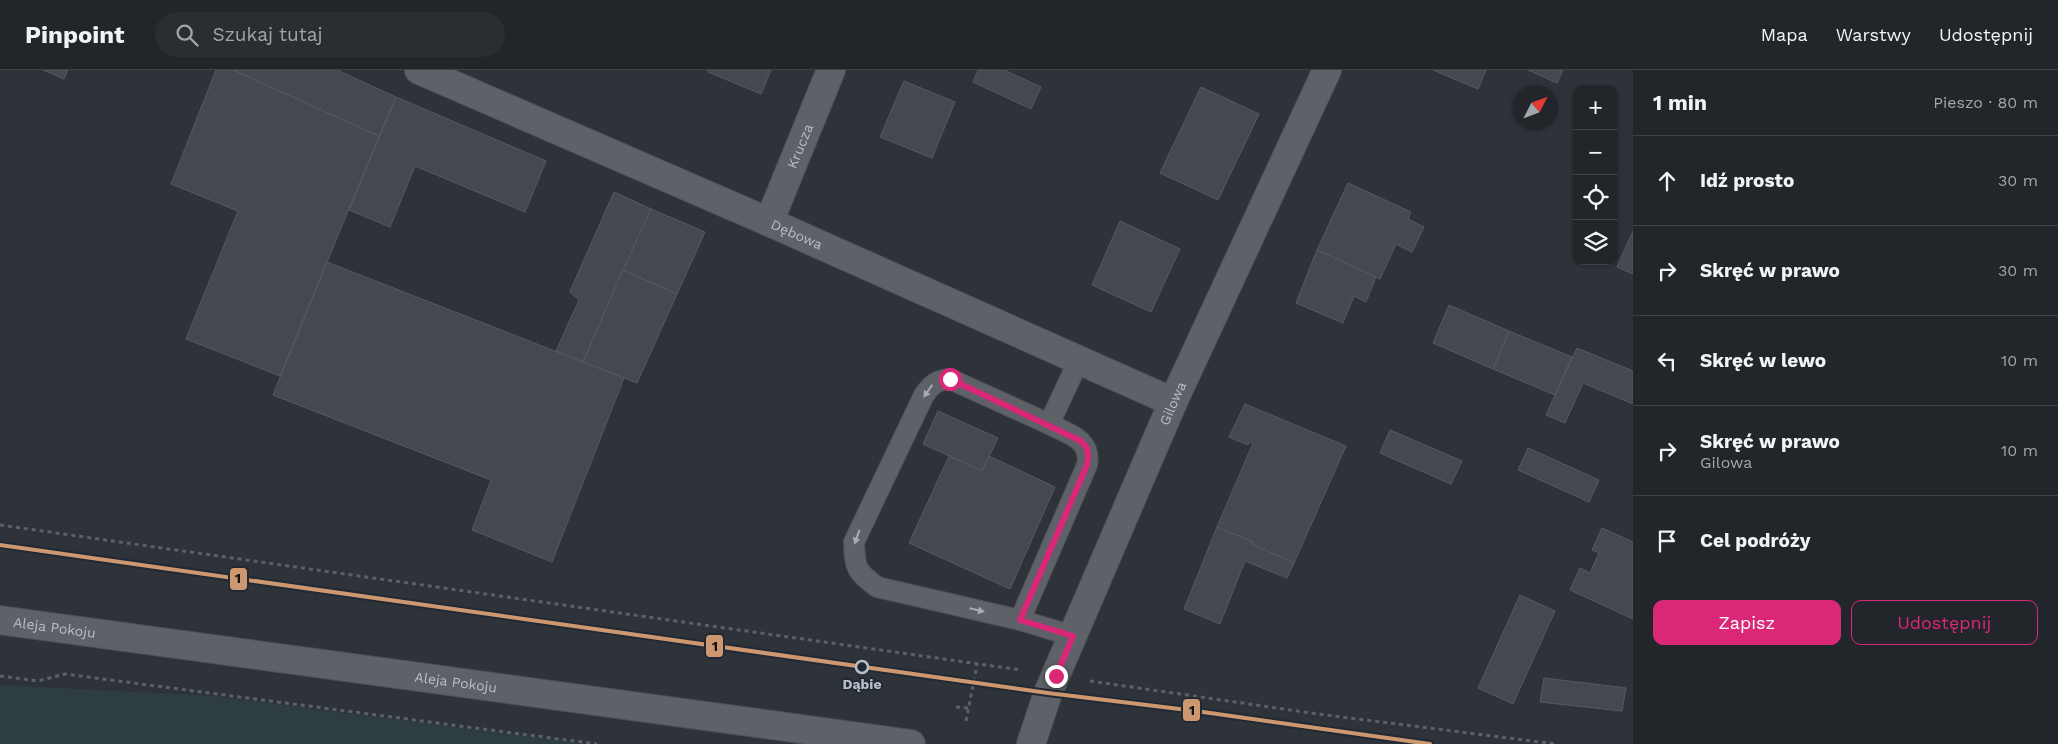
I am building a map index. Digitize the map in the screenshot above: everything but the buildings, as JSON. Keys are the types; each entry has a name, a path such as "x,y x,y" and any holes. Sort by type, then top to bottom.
{"street":[{"name":"Dębowa","path":"419,70 769,222 1174,402"},
{"name":"Krucza","path":"769,222 831,70"},
{"name":"Gilowa","path":"1031,744 1048,693 1174,402 1327,70"},
{"name":"Aleja Pokoju","path":"0,620 911,744"}],"lane":[{"path":"1049,424 1079,360"},
{"path":"1020,620 1087,465 1087,448 1081,441 1049,424 950,379 940,380 931,385 924,395 854,542 855,559 859,573 877,587 1020,620 1073,636"}],"path":[{"path":"0,525 1029,671"},
{"path":"966,721 977,665"},
{"path":"0,676 38,681 65,674 597,744"},
{"path":"1082,680 1556,744"},
{"path":"956,707 968,708"}],"shaded area":[{"path":"0,685 214,696 587,744 0,744"}],"tram line":[{"name":"1","path":"0,545 1048,693 1196,711 1430,744"}],"place":[{"name":"Dąbie","path":"862,667"}],"route":[{"path":"950,379 1049,424 1081,441 1087,448 1087,465 1020,620 1073,636 1056,676"}]}
